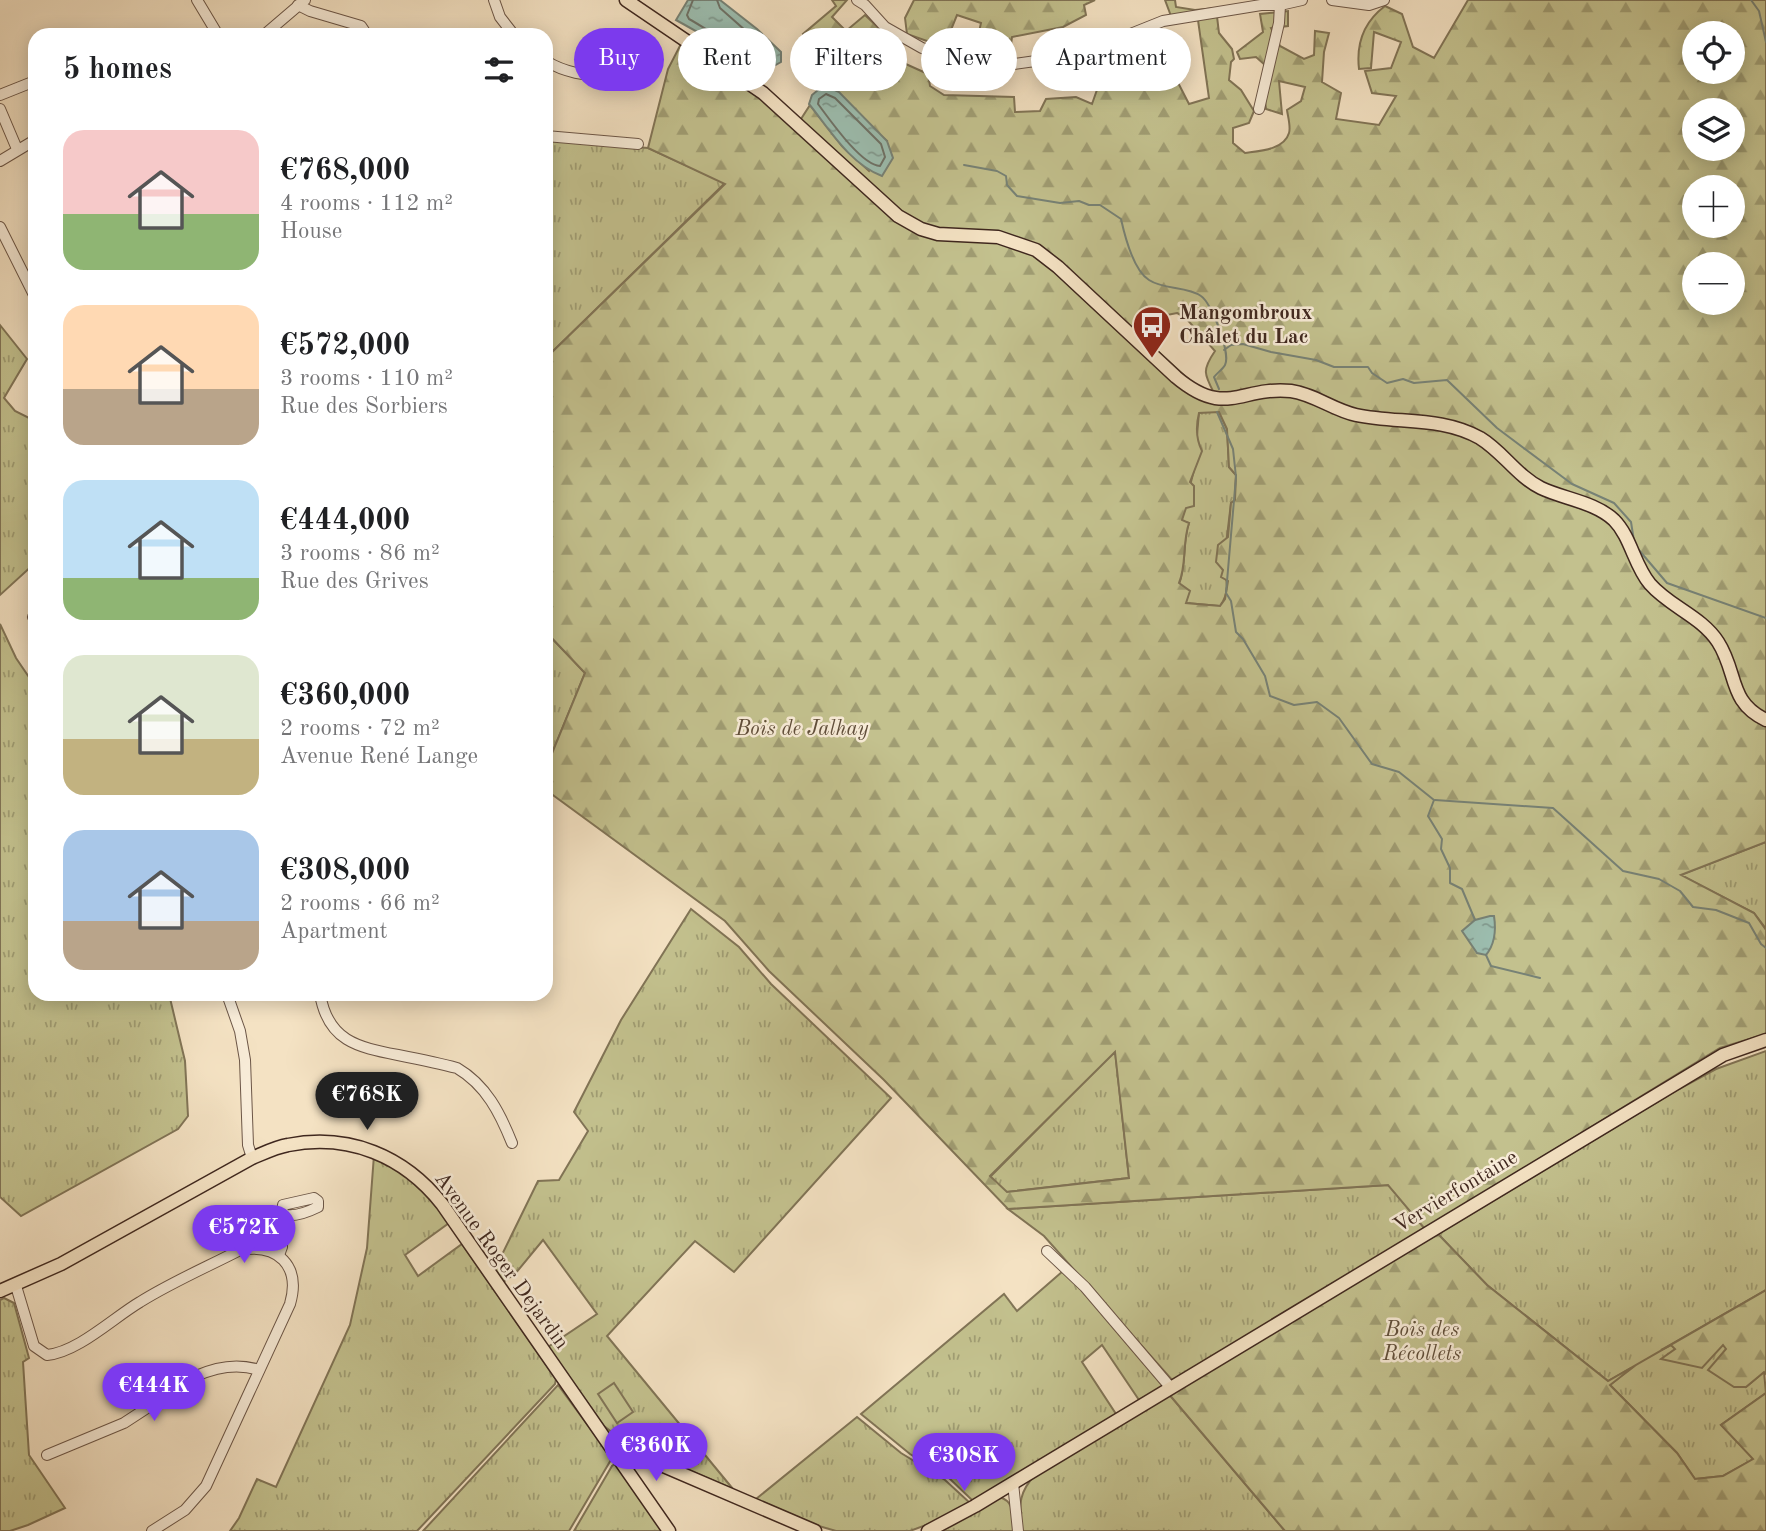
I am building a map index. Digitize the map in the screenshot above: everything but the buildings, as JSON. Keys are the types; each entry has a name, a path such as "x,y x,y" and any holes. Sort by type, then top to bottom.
{"main road":[{"path":"626,0 763,93 898,216 938,234 1011,240 1046,257 1176,377 1200,394 1225,400 1270,392 1296,392 1354,414 1440,423 1482,440 1535,485 1602,511 1612,518 1625,537 1649,583 1702,624 1713,636 1725,655 1739,698 1749,710 1766,720"},
{"name":"Vervierfontaine","path":"928,1531 1013,1483 1723,1055 1766,1040"},
{"name":"Avenue Roger Dejardin","path":"0,1291 61,1264 252,1158 285,1145 336,1141 376,1152 414,1175 442,1204 669,1531"},
{"path":"615,1454 626,1452 638,1455 815,1531"}],"street":[{"path":"197,0 214,28"},
{"path":"494,0 500,17 509,28"},
{"path":"857,0 885,27 922,48 962,60 1000,66 1078,55 1163,21 1260,3 1280,5 1302,0"},
{"path":"1332,0 1368,5 1384,0"},
{"path":"272,28 301,2 310,11 363,28"},
{"path":"1259,108 1279,23 1280,5"},
{"path":"553,65 574,74"},
{"path":"0,95 28,84"},
{"path":"0,109 18,149"},
{"path":"553,137 638,144"},
{"path":"0,162 28,144"},
{"path":"0,227 28,284"},
{"path":"229,1001 240,1031 245,1059 248,1145 252,1158"},
{"path":"322,1001 333,1028 360,1047 457,1068 469,1074 499,1112 512,1143"},
{"path":"279,1255 282,1247 282,1214"},
{"path":"16,1286 34,1346 47,1354 56,1354 140,1301 240,1250 255,1247 279,1255 290,1271 293,1293 201,1494 185,1510 152,1531"},
{"path":"1047,1251 1086,1287 1171,1388"},
{"path":"47,1455 124,1423 208,1371 246,1366 259,1370"},
{"path":"1013,1483 1018,1531"}],"green space":[{"name":"Bois de Jalhay","path":"832,0 847,0 832,17 843,28 810,28 836,6"},
{"path":"914,0 1095,0 1084,5 1086,15 1063,27 1031,28 1031,33 1017,36 1017,28 980,28 981,23 957,15 952,28 921,28 921,39 907,34 905,18"},
{"name":"Bois de Jalhay","path":"1165,0 1175,0 1176,7 1195,10 1216,8 1219,33 1232,49 1234,59 1231,62 1229,80 1241,90 1254,111 1249,123 1233,128 1233,143 1245,153 1270,149 1286,139 1290,128 1287,110 1301,101 1305,87 1279,81 1282,114 1266,109 1262,78 1265,65 1256,57 1240,59 1237,52 1263,32 1260,14 1288,11 1288,26 1271,28 1280,46 1304,59 1314,55 1315,31 1329,33 1324,52 1322,82 1341,93 1336,119 1379,125 1396,96 1372,93 1365,71 1391,68 1401,42 1374,32 1371,68 1359,69 1358,59 1363,33 1385,6 1402,14 1413,47 1434,58 1468,0 1766,0 1766,842 1681,875 1754,913 1766,930 1766,1034 1720,1048 1425,1229 1388,1185 1008,1209 884,1080 769,971 725,921 553,795 553,751 585,673 553,639 553,351 725,184 648,148 668,69 678,50 678,91 755,91 799,122 810,105 842,146 869,171 887,141 830,91 907,91 907,65 921,71 921,91 938,91 944,95 1014,97 1015,112 1040,111 1046,99 1076,97 1092,104 1097,91 1182,91 1189,104 1209,98 1197,13 1171,16","holes":["1177,313 1185,317 1215,351 1206,368 1214,393 1198,388 1140,335 1162,316","1219,412 1227,429 1229,467 1236,475 1235,500 1231,503 1228,537 1218,545 1216,562 1223,570 1221,577 1228,581 1225,599 1220,606 1186,603 1190,591 1179,583 1189,523 1182,520 1186,508 1194,506 1194,486 1190,482 1202,451 1197,427 1199,413","1115,1052 1129,1178 1007,1192 990,1176"]},
{"name":"Bois de Jalhay","path":"865,15 879,28 850,28"},
{"path":"553,141 648,148 725,183 553,351"},
{"path":"0,325 27,359 4,398 15,411 28,418 28,569 0,595"},
{"path":"1199,412 1219,412 1227,429 1229,467 1236,475 1235,500 1231,503 1223,570 1227,589 1220,606 1186,603 1179,584 1189,523 1181,521 1194,470"},
{"path":"0,624 16,658 28,676 28,1001 171,1001 185,1061 188,1116 178,1129 21,1216 0,1197"},
{"path":"553,639 585,673 553,751"},
{"path":"1766,842 1766,929 1754,913 1680,875"},
{"path":"691,909 739,947 771,984 891,1098 734,1272 695,1241 607,1336 733,1489 639,1449 623,1441 604,1426 548,1347 597,1314 543,1240 515,1274 503,1282 495,1269 538,1181 559,1180 588,1131 574,1112 621,1020"},
{"path":"1115,1051 1129,1178 1006,1192 990,1177"},
{"path":"1766,1051 1766,1290 1661,1350 1671,1345 1676,1349 1662,1359 1723,1345 1746,1387 1764,1372 1766,1393 1721,1425 1754,1459 1723,1476 1695,1479 1677,1453 1610,1385 1631,1368 1608,1381 1487,1285 1438,1234 1679,1089 1716,1069"},
{"path":"374,1155 398,1169 416,1184 449,1223 405,1255 418,1276 462,1244 556,1379 555,1384 417,1531 230,1531 257,1479 276,1487 350,1325 367,1248"},
{"path":"1389,1185 1425,1229 1173,1381 1044,1236 1008,1209"},
{"name":"Bois des Récollets","path":"1438,1234 1487,1285 1608,1381 1766,1290 1766,1374 1764,1372 1746,1387 1734,1387 1708,1370 1726,1349 1723,1345 1702,1368 1661,1359 1675,1349 1671,1345 1636,1365 1610,1385 1677,1453 1695,1479 1723,1476 1753,1459 1721,1425 1766,1393 1766,1531 1285,1531 1168,1393"},
{"path":"1063,1271 1069,1274 1164,1387 1139,1400 1102,1345 1082,1362 1116,1414 973,1501 948,1477 910,1454 861,1414 1004,1294 1017,1311"},
{"path":"4,1298 14,1303 29,1358 23,1362 29,1455 65,1508 10,1531 0,1531 0,1300"},
{"path":"614,1383 633,1412 617,1423 598,1394"},
{"path":"558,1385 612,1458 569,1531 423,1531"},
{"path":"1168,1393 1285,1531 1021,1531 1022,1495 1035,1475 1146,1410"},
{"path":"857,1417 901,1453 945,1480 970,1503 910,1531 836,1531 812,1524 756,1499"},
{"path":"616,1463 662,1531 574,1531"},
{"path":"999,1497 1011,1506 1014,1531 935,1531"}],"water":[{"path":"688,0 720,0 756,28 690,28 676,20"},
{"path":"776,47 781,52 781,62 776,65"},
{"path":"817,91 839,92 887,141 893,158 882,176 850,155 809,104"},
{"path":"1494,916 1495,926 1491,946 1486,955 1477,953 1462,931 1475,920"}],"waterway":[{"path":"1751,0 1759,11 1766,42"},
{"path":"964,165 997,171 1006,176 1007,185 1017,196 1060,203 1079,201 1100,205 1121,219 1130,252 1143,275 1155,283 1195,293 1201,296 1210,308 1219,329 1226,359 1225,365 1214,377 1219,389"},
{"path":"1224,350 1231,345 1243,344 1316,360 1334,367 1368,367 1387,383 1403,379 1414,383 1447,380 1497,428 1572,484 1614,503 1631,522 1634,541"},
{"path":"1217,412 1233,449 1236,477 1226,593 1231,601 1236,632 1265,676 1270,696 1294,705 1317,702 1339,718 1372,764 1399,772 1434,800 1428,816 1442,839 1441,849 1450,868 1450,883 1462,889 1475,920"},
{"path":"1638,549 1667,583 1766,618"},
{"path":"1435,800 1553,808 1623,871 1659,879 1680,891 1693,907 1716,910 1749,923 1766,948"},
{"path":"1486,955 1491,966 1540,978"}],"place":[{"name":"Mangombroux Châlet du Lac","path":"1152,359"}]}
